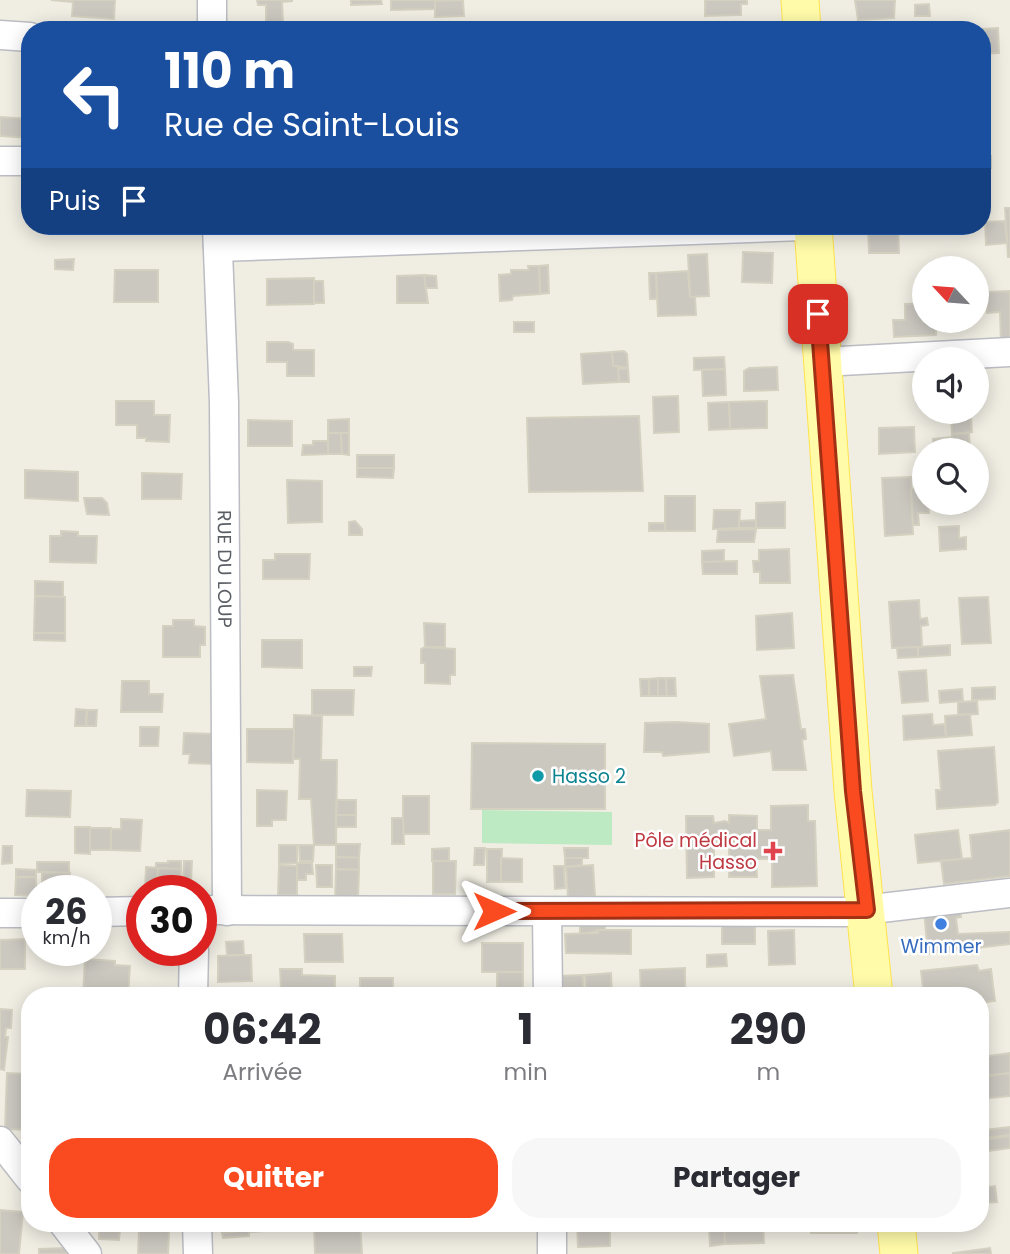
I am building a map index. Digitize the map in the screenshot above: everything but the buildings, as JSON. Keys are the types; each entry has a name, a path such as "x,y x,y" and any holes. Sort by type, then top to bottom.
{"main road":[{"path":"800,0 801,21"},
{"path":"814,235 853,791 873,987"},
{"path":"897,1232 899,1254"}],"street":[{"path":"212,0 212,21"},
{"path":"0,35 21,36"},
{"path":"0,160 21,161"},
{"path":"218,237 324,235"},
{"name":"RUE DU LOUP","path":"216,875 227,616 218,237"},
{"path":"822,362 1010,352"},
{"path":"217,910 867,910 1010,893"},
{"path":"547,912 548,987"},
{"path":"0,914 21,913"},
{"path":"193,987 194,966"},
{"path":"1,1144 21,1168"},
{"path":"70,1232 87,1254"},
{"path":"197,1232 198,1254"},
{"path":"552,1232 552,1254"}],"green space":[{"path":"482,810 612,812 612,845 482,843"}],"place":[{"name":"Hasso 2","path":"538,776"},
{"name":"Pôle médical Hasso","path":"773,851"},
{"name":"Wimmer","path":"941,924"}],"route":[{"path":"494,911 867,910 853,791 818,314"}]}
